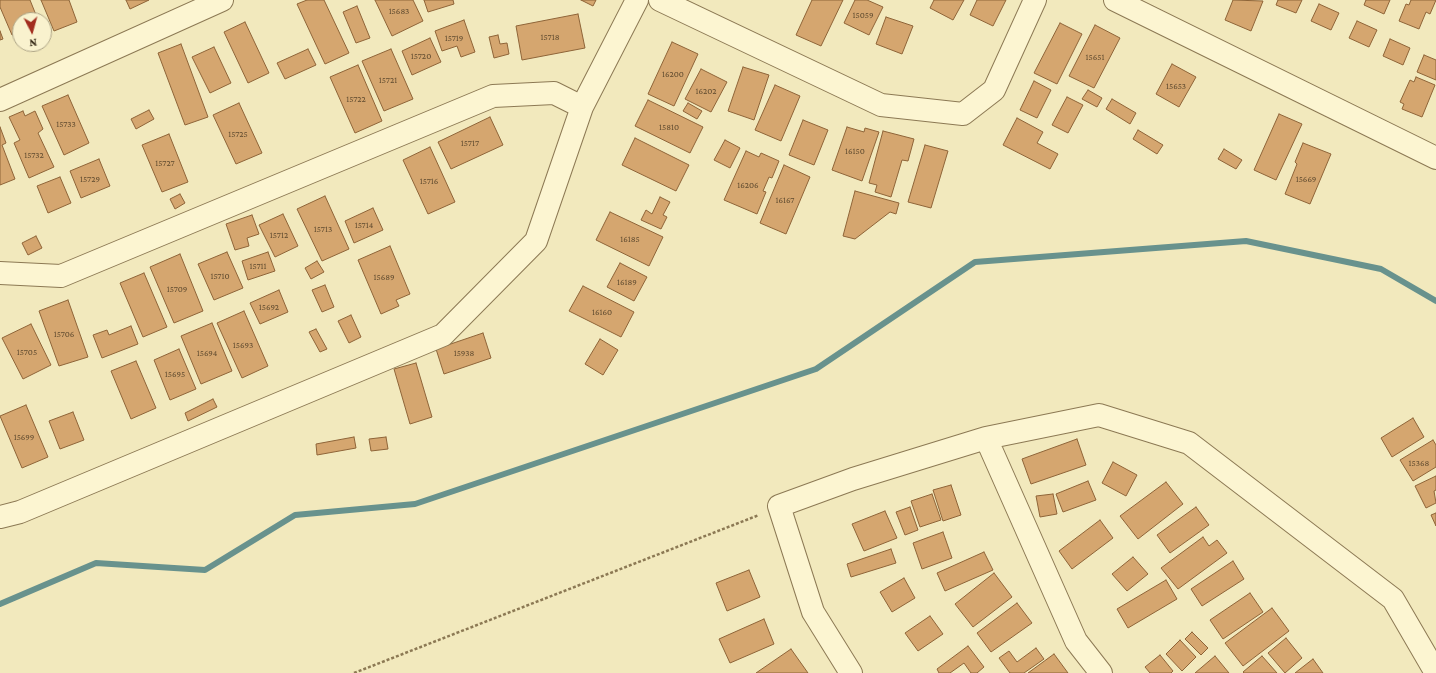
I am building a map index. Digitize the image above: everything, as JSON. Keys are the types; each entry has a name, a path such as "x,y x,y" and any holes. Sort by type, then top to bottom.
{"street":[{"path":"0,100 222,0"},
{"path":"0,517 20,512 443,336 536,241 582,107 636,0"},
{"path":"660,0 881,105 963,114 994,90 1035,0"},
{"path":"1115,0 1436,158"},
{"path":"0,273 62,276 493,96 554,93 582,107"},
{"path":"850,673 813,612 779,506 853,479 986,438 1099,415 1189,442 1393,599 1436,673"},
{"path":"986,438 1076,641 1101,673"}],"path":[{"path":"354,673 728,528 779,506"}],"building":[{"path":"0,0 30,0 35,12 12,12 12,35 0,7"},
{"path":"41,0 69,0 77,22 54,31 52,26 52,12 46,12"},
{"path":"126,0 149,0 130,9"},
{"path":"307,0 324,0 349,53 325,64 297,4"},
{"path":"375,0 413,0 423,21 392,36"},
{"path":"424,0 453,0 454,4 428,12"},
{"path":"581,0 596,0 593,6"},
{"path":"812,0 843,0 821,46 796,35"},
{"path":"855,0 867,0 883,7 869,35 844,23"},
{"path":"934,0 964,0 953,20 930,8"},
{"path":"977,0 1006,0 993,26 970,15"},
{"path":"1233,0 1263,1 1251,31 1225,20"},
{"path":"1278,0 1302,0 1296,13 1276,5"},
{"path":"1366,0 1390,0 1384,14 1364,5"},
{"path":"1411,0 1436,0 1430,14 1426,12 1419,29 1399,21 1406,4 1409,5"},
{"path":"1319,4 1339,13 1331,30 1311,21"},
{"path":"357,6 370,38 356,43 343,12"},
{"path":"578,14 585,48 522,60 516,26"},
{"path":"886,17 913,26 902,54 876,44"},
{"path":"464,20 475,52 461,57 457,46 442,51 435,31"},
{"path":"1357,21 1377,30 1369,47 1349,38"},
{"path":"245,22 269,73 248,83 224,32"},
{"path":"1060,23 1082,34 1057,84 1034,73"},
{"path":"1095,25 1120,38 1094,88 1069,76"},
{"path":"0,31 3,39 0,40"},
{"path":"498,35 500,44 507,43 509,54 494,58 489,37"},
{"path":"430,38 441,62 412,75 402,51"},
{"path":"1390,39 1410,48 1403,65 1383,56"},
{"path":"672,42 698,54 674,106 648,94"},
{"path":"181,44 208,117 185,125 158,53"},
{"path":"214,47 231,83 210,93 192,57"},
{"path":"308,49 316,65 285,79 277,63"},
{"path":"391,49 413,99 384,111 362,61"},
{"path":"1424,55 1436,60 1436,80 1417,72"},
{"path":"1172,64 1196,77 1179,107 1156,94"},
{"path":"358,65 382,121 355,133 330,77"},
{"path":"743,67 769,75 754,120 728,111"},
{"path":"701,69 727,82 711,112 685,99"},
{"path":"1416,77 1435,85 1422,117 1402,109 1404,104 1400,102 1410,80 1414,82"},
{"path":"1034,81 1051,90 1037,118 1020,110"},
{"path":"775,85 800,96 781,141 755,130"},
{"path":"1088,90 1102,98 1097,107 1082,99"},
{"path":"68,95 89,143 64,155 42,106"},
{"path":"1067,97 1083,105 1068,133 1052,125"},
{"path":"1112,99 1136,113 1130,124 1106,109"},
{"path":"648,100 703,127 690,153 635,126"},
{"path":"239,103 262,153 236,164 213,115"},
{"path":"688,103 702,111 697,119 683,111"},
{"path":"149,110 154,119 136,129 131,119"},
{"path":"23,111 25,116 35,111 43,129 38,133 54,167 29,178 14,143 20,140 9,117"},
{"path":"1279,114 1302,124 1276,180 1254,170"},
{"path":"490,117 503,145 451,169 438,142"},
{"path":"1017,118 1043,132 1037,143 1058,154 1050,169 1003,145"},
{"path":"803,120 828,130 814,165 789,155"},
{"path":"0,127 6,143 2,145 15,179 0,185"},
{"path":"847,127 864,132 865,128 879,132 862,181 832,170"},
{"path":"1138,130 1163,145 1157,154 1133,139"},
{"path":"883,131 914,139 908,161 902,160 891,197 875,192 877,185 869,183"},
{"path":"169,134 188,182 162,192 142,145"},
{"path":"635,138 689,165 676,191 622,165"},
{"path":"725,140 740,148 730,168 714,160"},
{"path":"1303,143 1331,154 1310,204 1285,194 1297,164 1295,162"},
{"path":"925,145 948,151 931,208 908,202"},
{"path":"430,147 455,202 428,214 403,160"},
{"path":"1224,149 1242,160 1236,169 1218,159"},
{"path":"746,151 759,157 761,153 779,161 772,178 769,177 763,191 766,192 757,214 724,200"},
{"path":"99,159 110,186 81,198 70,171"},
{"path":"784,165 810,177 786,234 760,223"},
{"path":"60,177 71,203 48,213 37,186"},
{"path":"855,191 899,203 896,214 890,212 855,239 843,236"},
{"path":"180,194 185,203 175,209 170,199"},
{"path":"325,196 349,249 322,261 297,209"},
{"path":"660,197 670,202 663,215 667,217 661,229 641,220 646,210 652,214"},
{"path":"373,208 383,230 354,243 345,221"},
{"path":"610,212 663,237 649,266 596,240"},
{"path":"283,214 298,246 275,257 259,225"},
{"path":"252,215 259,234 247,238 249,246 235,250 226,224"},
{"path":"36,236 42,248 28,255 22,243"},
{"path":"390,246 410,294 396,300 399,306 381,314 358,260"},
{"path":"227,252 243,288 214,300 198,264"},
{"path":"268,252 275,271 248,280 242,261"},
{"path":"180,254 203,311 174,323 150,267"},
{"path":"317,261 324,272 311,279 305,268"},
{"path":"620,263 647,277 634,301 607,287"},
{"path":"144,273 167,327 143,337 120,283"},
{"path":"325,285 334,307 322,312 312,290"},
{"path":"583,286 634,312 621,337 569,311"},
{"path":"279,290 288,312 260,324 250,303"},
{"path":"68,300 88,357 59,366 39,311"},
{"path":"244,311 268,366 242,378 217,323"},
{"path":"351,315 361,337 349,343 338,321"},
{"path":"212,323 232,371 201,384 181,336"},
{"path":"31,324 51,365 23,379 2,338"},
{"path":"131,326 138,344 102,358 93,335 107,330 109,335"},
{"path":"316,329 327,349 320,352 309,332"},
{"path":"483,333 491,358 444,374 436,349"},
{"path":"600,339 618,350 603,375 585,364"},
{"path":"179,349 196,389 170,400 154,360"},
{"path":"136,361 156,408 131,419 111,371"},
{"path":"416,363 432,417 410,424 394,369"},
{"path":"213,399 217,407 188,421 185,413"},
{"path":"26,405 48,457 22,468 0,416"},
{"path":"73,412 84,440 60,449 49,421"},
{"path":"1413,418 1424,437 1392,457 1381,438"},
{"path":"354,437 356,448 317,455 316,444"},
{"path":"386,437 388,449 371,451 369,439"},
{"path":"1077,439 1086,465 1031,484 1022,459"},
{"path":"1433,440 1436,445 1436,467 1413,481 1400,460"},
{"path":"1113,462 1137,475 1126,496 1102,483"},
{"path":"1436,476 1436,490 1434,491 1436,503 1426,508 1415,486"},
{"path":"1088,481 1096,500 1063,512 1056,494"},
{"path":"1166,482 1183,504 1138,539 1120,516"},
{"path":"951,485 961,515 943,521 933,490"},
{"path":"932,494 941,520 920,527 911,501"},
{"path":"1053,494 1057,514 1040,517 1036,496"},
{"path":"910,507 918,530 905,535 896,512"},
{"path":"1196,507 1209,525 1170,553 1157,535"},
{"path":"885,511 897,538 864,551 852,524"},
{"path":"1436,513 1436,526 1431,515"},
{"path":"1100,520 1113,538 1072,569 1059,551"},
{"path":"943,532 952,558 922,569 913,543"},
{"path":"1203,537 1209,546 1217,540 1227,553 1178,589 1161,568"},
{"path":"891,549 896,563 851,577 847,564"},
{"path":"984,552 993,570 945,591 937,573"},
{"path":"1133,557 1148,574 1127,591 1112,574"},
{"path":"1233,561 1244,579 1202,606 1191,589"},
{"path":"749,570 760,597 727,611 716,583"},
{"path":"994,573 1012,597 973,627 955,604"},
{"path":"904,578 915,598 892,612 880,592"},
{"path":"1166,580 1177,599 1128,628 1117,609"},
{"path":"1250,593 1263,612 1223,639 1210,620"},
{"path":"1017,603 1032,623 991,652 977,633"},
{"path":"1272,608 1289,631 1243,666 1225,643"},
{"path":"930,616 943,634 918,651 905,633"},
{"path":"764,619 774,644 730,663 719,639"},
{"path":"1192,632 1208,648 1201,655 1185,639"},
{"path":"1286,638 1302,658 1285,673 1268,653"},
{"path":"1180,640 1196,657 1182,671 1166,654"},
{"path":"968,646 984,667 977,673 971,673 964,663 950,673 939,673 937,669"},
{"path":"1036,648 1044,659 1024,673 1010,673 999,658 1009,651 1017,662"},
{"path":"791,649 808,673 756,673"},
{"path":"1054,654 1068,673 1028,673"},
{"path":"1160,655 1173,671 1171,673 1150,673 1145,667"},
{"path":"1215,656 1229,673 1195,673"},
{"path":"1262,656 1277,673 1243,672"},
{"path":"1313,659 1323,673 1295,673"}],"waterway":[{"path":"0,604 96,563 205,570 295,515 415,504 816,369 975,262 1246,241 1381,269 1436,301"}]}
